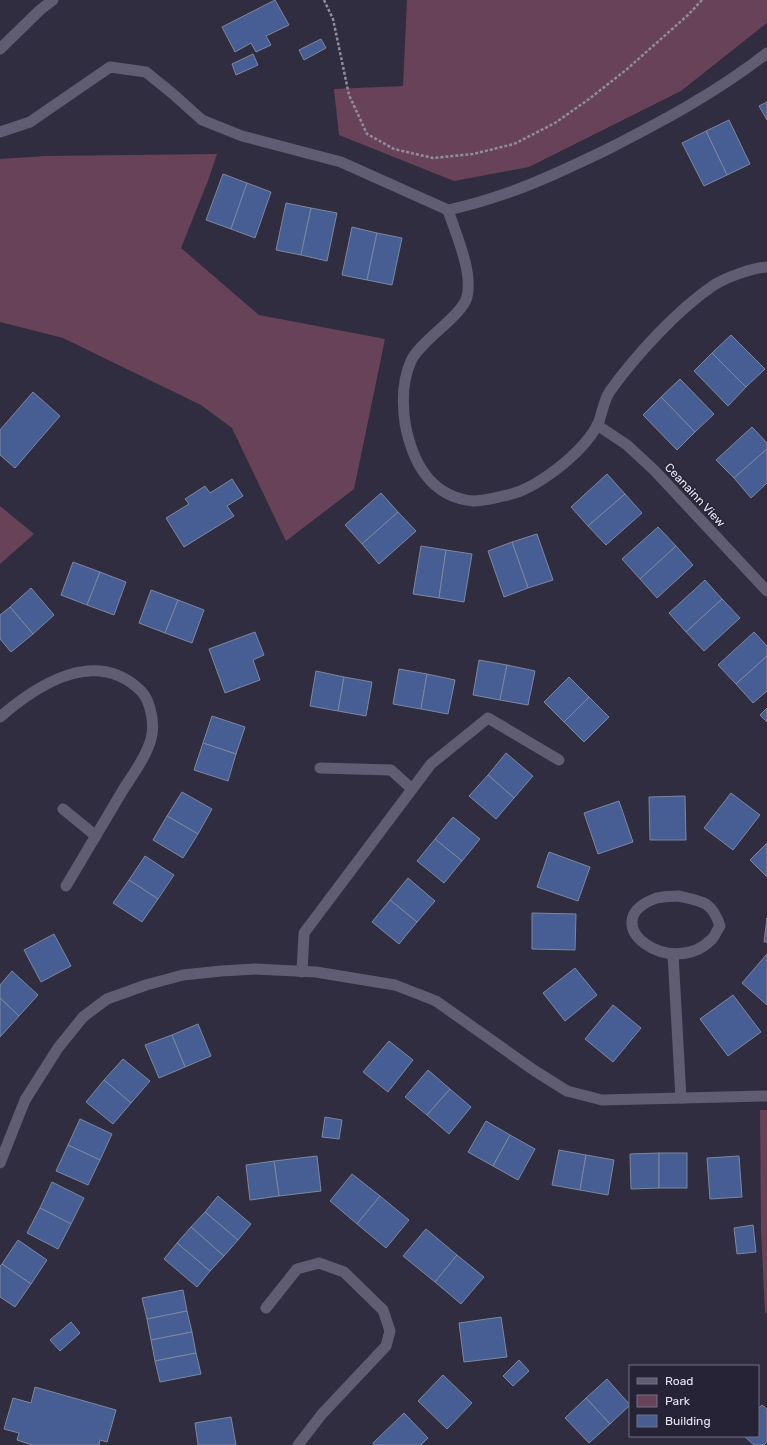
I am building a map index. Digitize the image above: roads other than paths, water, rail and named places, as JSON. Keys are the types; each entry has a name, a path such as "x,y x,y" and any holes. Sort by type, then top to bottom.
{"street":[{"path":"0,49 40,10 53,0"},
{"path":"0,132 30,122 110,67 146,72 174,94 202,120 242,136 341,162 448,210 514,192 562,172 655,126 704,98 767,53"},
{"path":"448,210 469,279 466,299 411,360 404,382 402,404 413,456 426,478 450,494 474,501 506,496 534,484 565,463 586,443 598,425 609,393 641,354 681,311 716,284 756,268 767,267"},
{"name":"Ceanainn View","path":"598,425 628,445 655,471 767,590"},
{"path":"0,717 37,689 56,679 83,670 106,672 130,681 146,696 152,714 151,739 66,886"},
{"path":"302,972 304,933 432,764 488,718 559,760"},
{"path":"320,768 391,770 412,789"},
{"path":"63,809 96,836"},
{"path":"678,896 703,901 715,912 720,926 712,939 697,950 673,954 652,949 639,940 633,931 632,919 639,907 655,898 678,896"},
{"path":"673,954 681,1098"},
{"path":"0,1163 25,1100 58,1048 84,1017 107,999 146,985 183,975 221,971 255,969 302,972 360,978 395,985 436,1001 535,1071 567,1091 602,1100 767,1096"},
{"path":"266,1308 297,1269 319,1263 344,1272 383,1310 390,1331 386,1346 322,1414 298,1445"}]}
